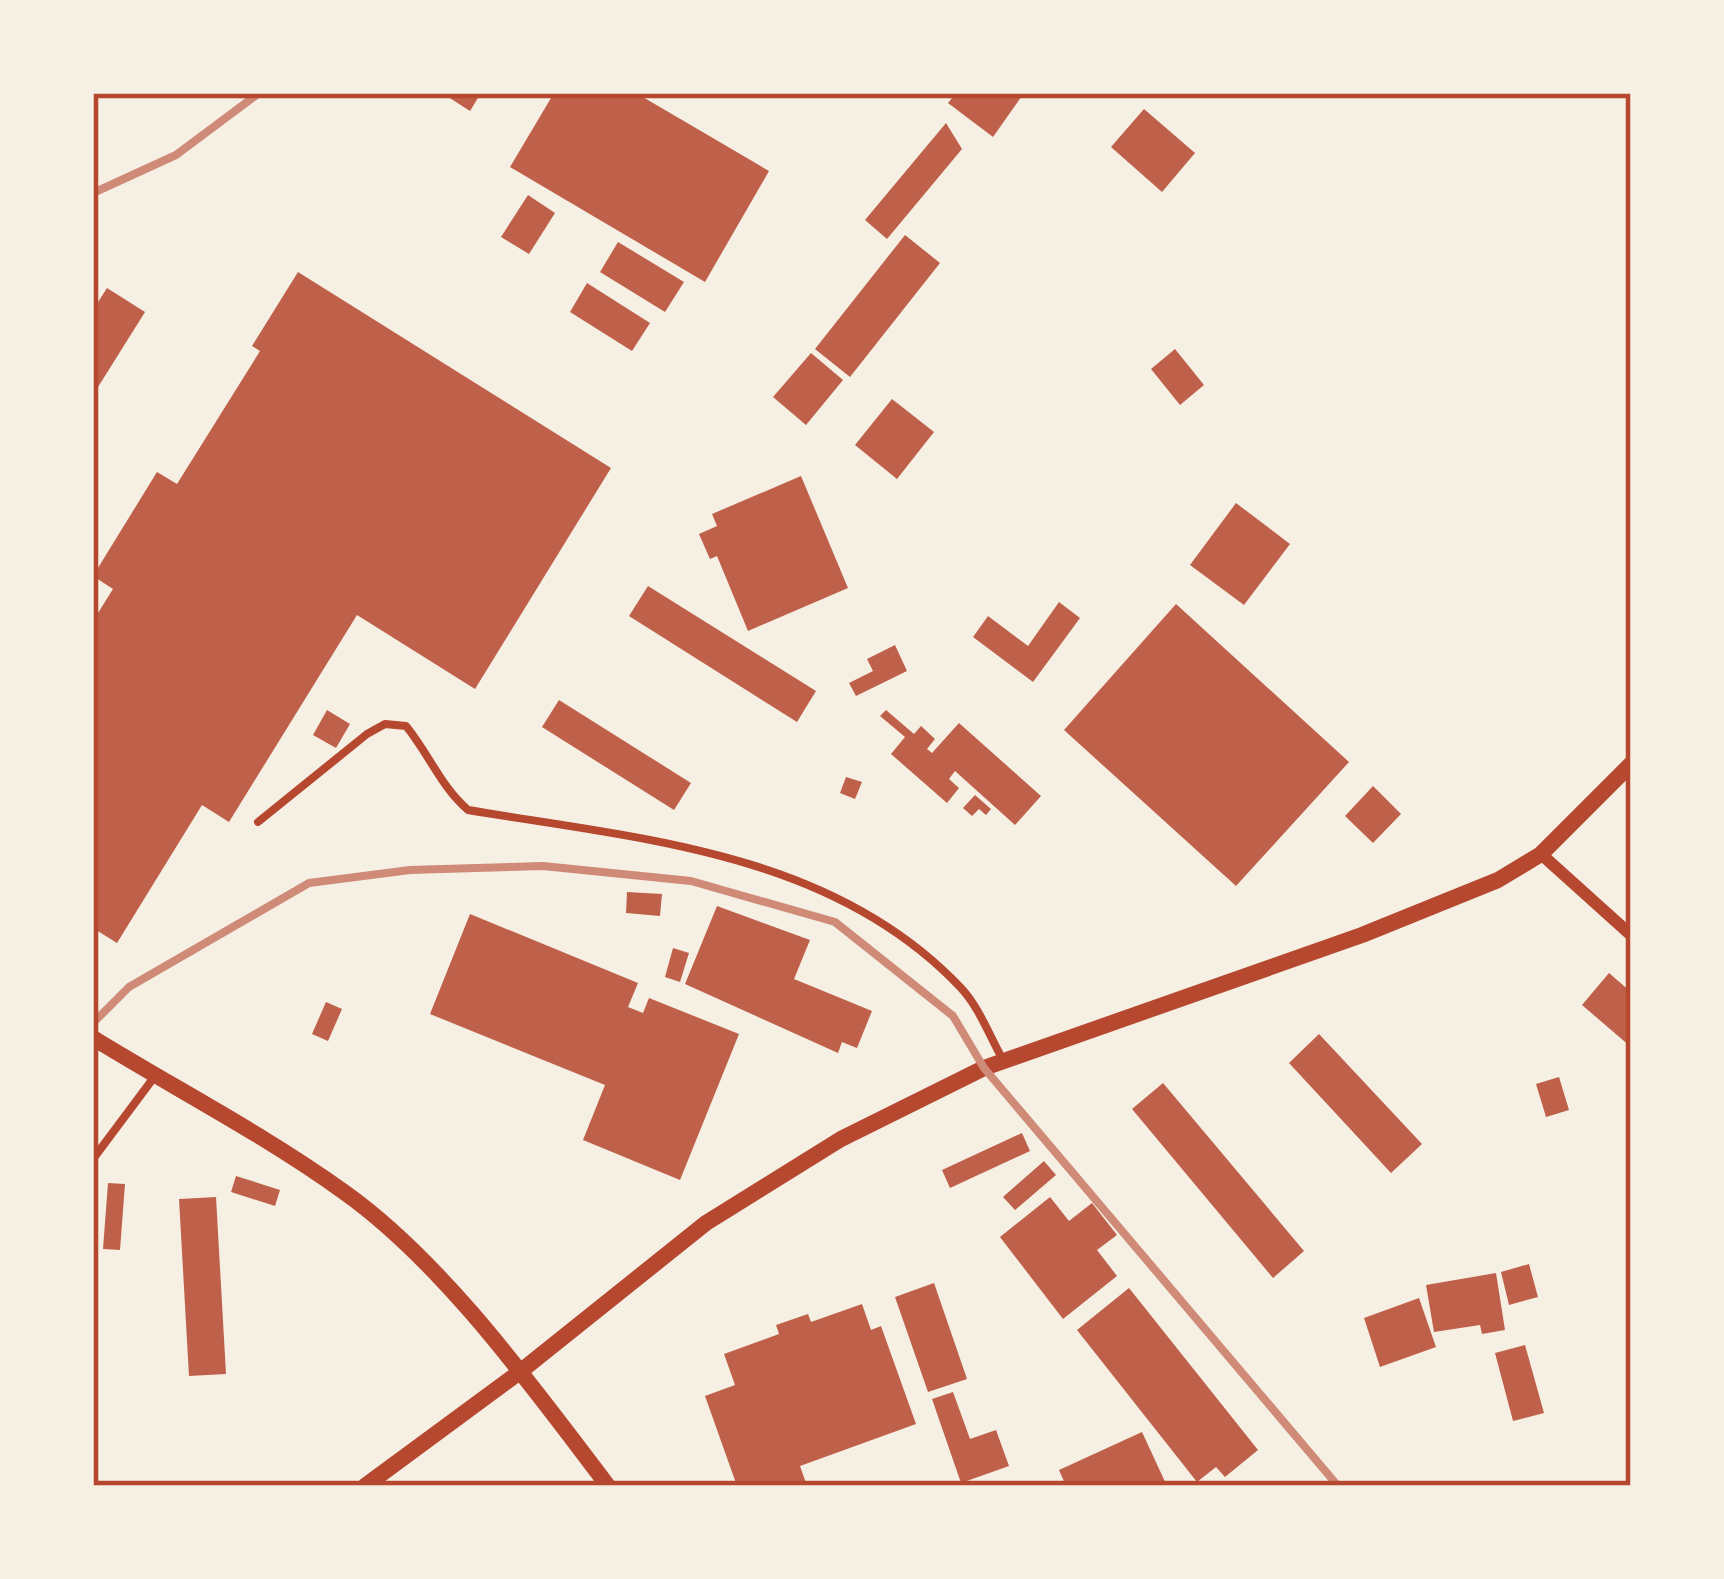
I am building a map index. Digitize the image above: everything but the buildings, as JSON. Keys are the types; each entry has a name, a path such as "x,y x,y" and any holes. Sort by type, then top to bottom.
{"street":[{"path":"366,1486 758,1189 841,1139 1004,1061 1433,908 1541,854 1631,764"},
{"path":"1541,854 1631,935"},
{"path":"93,1038 346,1193 393,1232 521,1371 608,1486"}],"lane":[{"path":"258,822 367,734 385,724 406,726 434,760 447,793 468,810 764,865 841,900 928,957 965,992 1004,1061"},
{"path":"93,1159 155,1076"}],"railway":[{"path":"93,193 176,155 259,93"},
{"path":"93,1023 129,987 309,883 410,870 543,866 691,881 835,922 953,1016 984,1068 1338,1486"}]}
